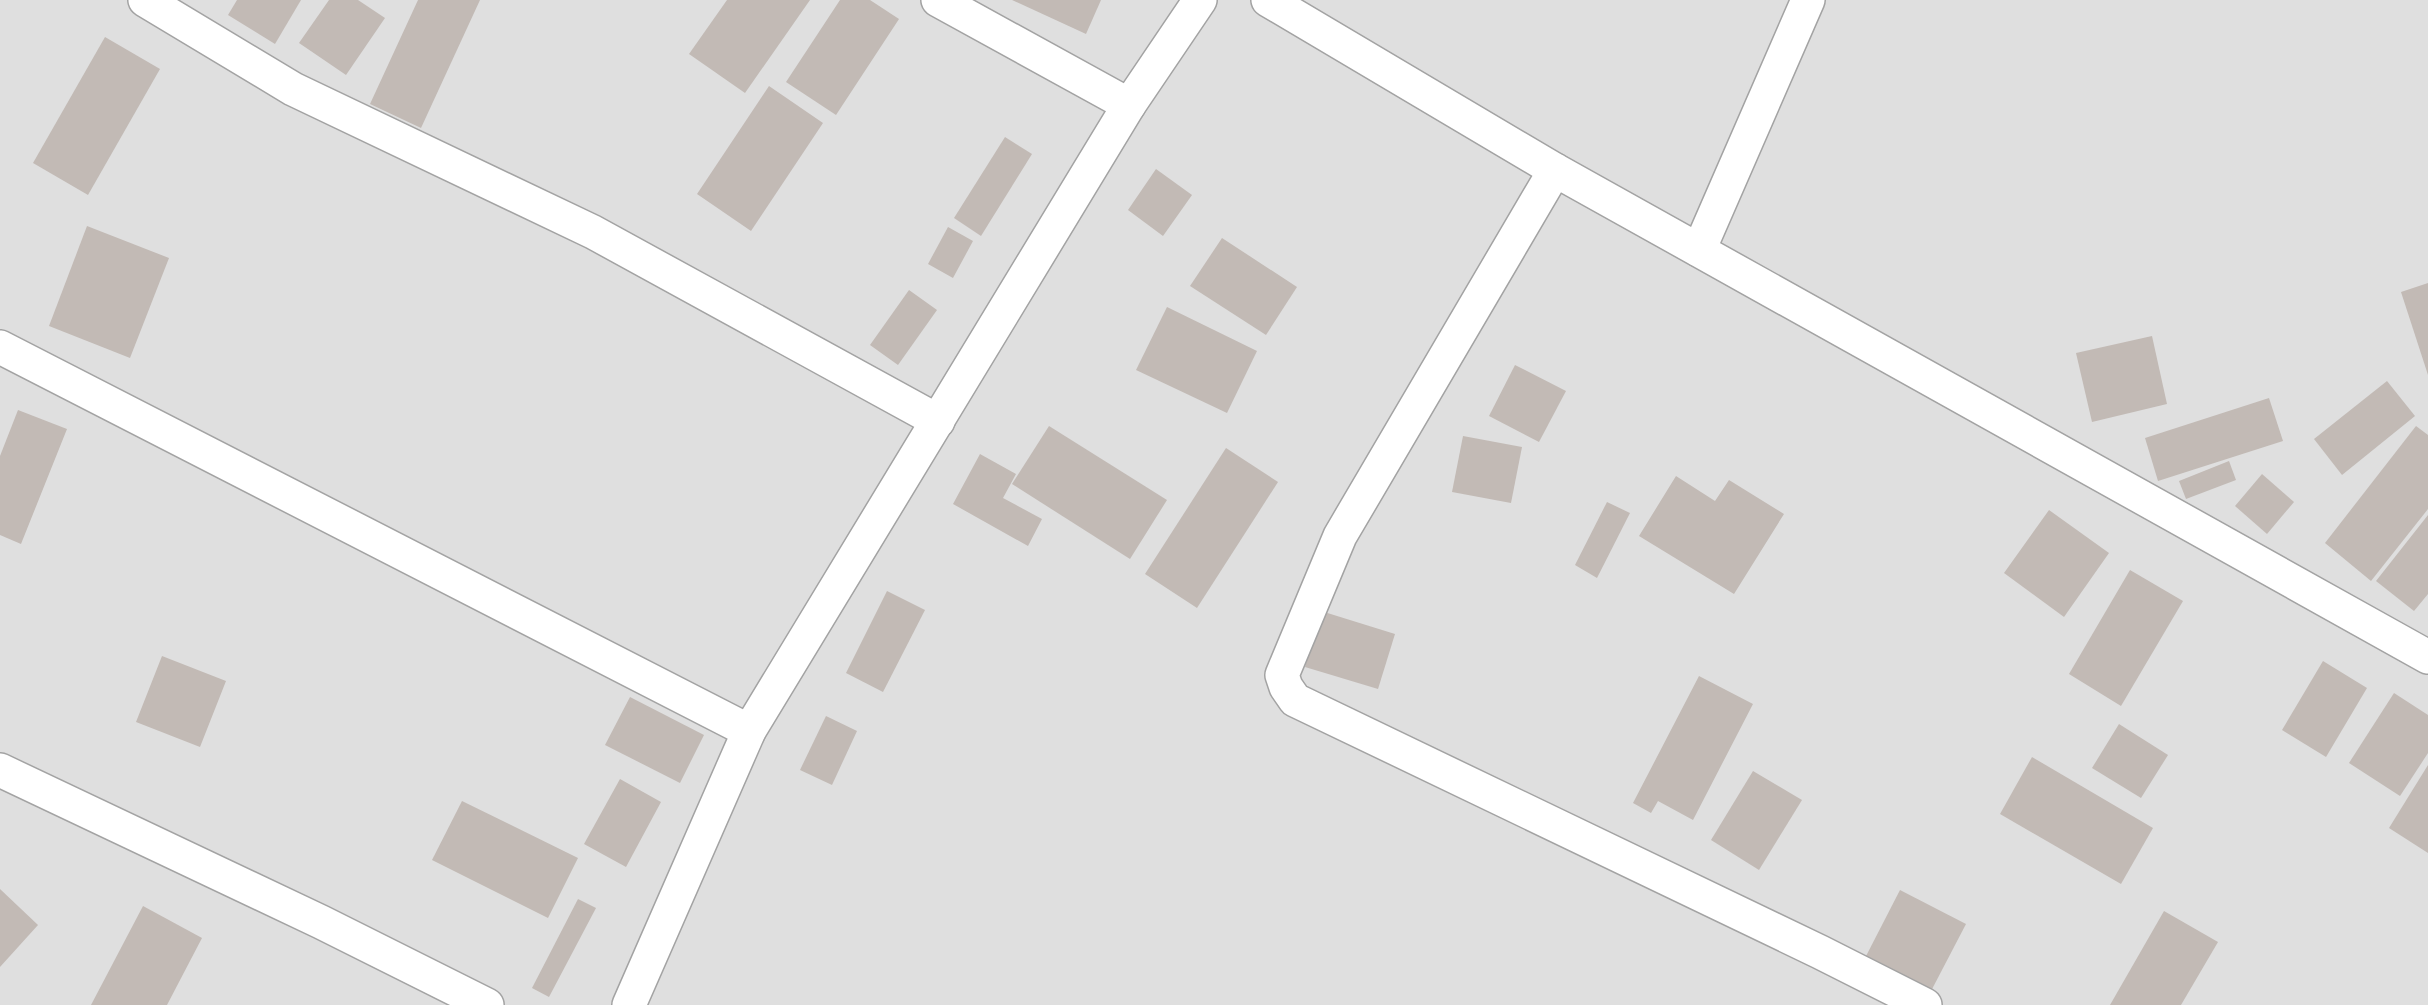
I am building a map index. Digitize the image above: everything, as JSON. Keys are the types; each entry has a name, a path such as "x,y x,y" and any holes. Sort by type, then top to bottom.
{"street":[{"path":"145,0 294,89 592,232 938,421"},
{"path":"938,0 1129,105"},
{"path":"629,1005 749,731 1129,105 1200,0"},
{"path":"1268,0 1555,170 2428,657"},
{"path":"1699,250 1808,0"},
{"path":"1555,170 1340,536 1282,675 1286,687 1294,700 1925,1005"},
{"path":"0,347 749,731"},
{"path":"0,770 321,922 487,1005"}],"shaded area":[{"path":"0,0 2428,0 2428,1005 0,1005"}],"building":[{"path":"237,0 301,0 275,44 228,15"},
{"path":"329,0 358,0 385,18 346,75 299,43"},
{"path":"418,0 480,0 421,128 370,104"},
{"path":"727,0 810,0 745,93 689,54"},
{"path":"840,0 870,0 899,19 836,115 786,82"},
{"path":"1012,0 1101,0 1086,34"},
{"path":"105,37 160,69 88,195 33,163"},
{"path":"769,86 823,123 751,231 697,194"},
{"path":"1005,137 1032,154 981,236 954,218"},
{"path":"1156,169 1192,195 1163,236 1128,210"},
{"path":"87,226 169,258 130,358 49,326"},
{"path":"948,227 973,241 953,278 928,264"},
{"path":"1222,238 1297,287 1266,335 1190,286"},
{"path":"2428,283 2428,375 2401,292"},
{"path":"909,290 937,310 898,365 870,345"},
{"path":"1167,307 1257,351 1227,413 1136,370"},
{"path":"2152,336 2167,404 2092,422 2076,353"},
{"path":"1515,365 1566,391 1539,442 1489,416"},
{"path":"2387,381 2415,416 2342,475 2314,439"},
{"path":"2269,398 2283,441 2158,481 2145,438"},
{"path":"18,410 67,429 21,544 0,535 0,456"},
{"path":"1049,426 1167,500 1130,559 1012,484"},
{"path":"2416,426 2428,435 2428,509 2371,581 2325,543"},
{"path":"1463,436 1522,447 1511,503 1452,492"},
{"path":"1226,448 1278,482 1197,608 1145,574"},
{"path":"980,454 1016,474 1003,498 1042,519 1028,546 953,504"},
{"path":"2229,461 2236,480 2186,499 2179,481"},
{"path":"2262,474 2294,502 2267,534 2235,506"},
{"path":"1676,476 1715,501 1729,480 1784,514 1734,594 1639,536"},
{"path":"1607,502 1630,513 1597,578 1575,565"},
{"path":"2049,510 2109,553 2064,617 2004,573"},
{"path":"2428,515 2428,594 2414,611 2376,581"},
{"path":"2130,570 2183,601 2121,706 2069,674"},
{"path":"887,591 925,610 883,692 846,673"},
{"path":"1321,611 1395,634 1378,689 1305,667"},
{"path":"162,656 226,681 200,747 136,722"},
{"path":"2323,661 2367,688 2326,757 2282,730"},
{"path":"1699,676 1753,704 1693,820 1658,801 1651,813 1633,803"},
{"path":"2394,693 2428,715 2428,753 2400,796 2349,763"},
{"path":"630,697 704,735 680,783 605,745"},
{"path":"826,716 857,731 832,785 800,770"},
{"path":"2119,724 2168,755 2141,798 2092,768"},
{"path":"2032,757 2153,828 2121,884 2000,814"},
{"path":"2428,765 2428,853 2389,828"},
{"path":"1753,771 1802,800 1759,870 1711,840"},
{"path":"620,779 661,802 626,867 584,844"},
{"path":"462,801 578,858 548,918 432,860"},
{"path":"0,889 38,925 0,967"},
{"path":"1900,890 1966,924 1930,993 1864,960"},
{"path":"578,899 596,908 549,997 532,988"},
{"path":"143,906 202,938 167,1005 91,1005"},
{"path":"2164,911 2218,942 2181,1005 2110,1005"}]}
